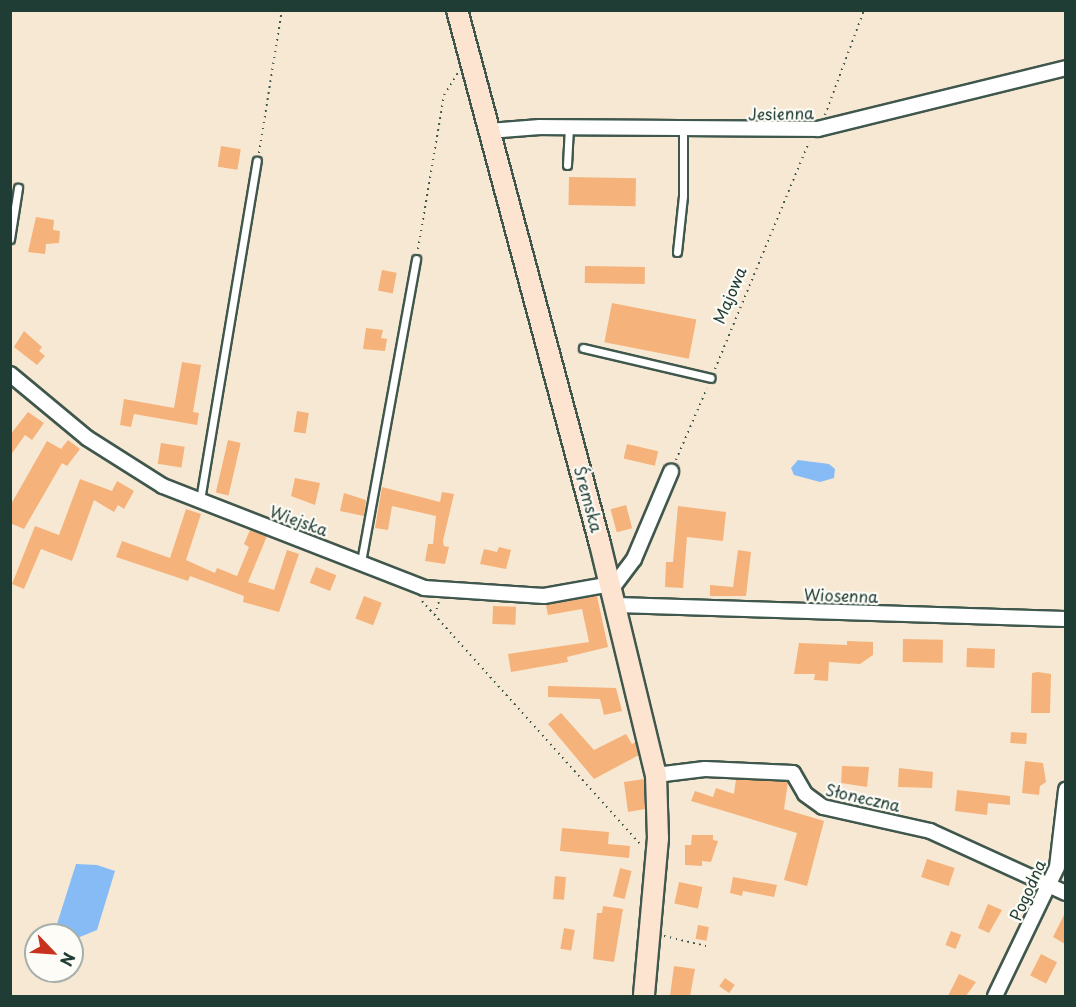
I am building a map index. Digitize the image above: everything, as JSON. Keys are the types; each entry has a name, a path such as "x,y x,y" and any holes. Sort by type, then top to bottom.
{"main road":[{"name":"Śremska","path":"456,10 610,585 656,775 657,850 644,996"}],"street":[{"name":"Jesienna","path":"489,131 569,127 818,129 1065,68"},
{"name":"Wiejska","path":"10,374 101,449 147,477 200,503 361,562 413,585 544,596 610,585"},
{"path":"610,585 621,579 634,559 671,472"},
{"name":"Wiosenna","path":"615,605 1065,619"},
{"name":"Słoneczna","path":"656,775 705,769 793,773 805,794 823,807 922,829 1065,893"},
{"name":"Pogodna","path":"995,996 1050,885 1060,853 1065,790"}],"lane":[{"path":"567,165 569,127"},
{"path":"677,252 683,196 683,129"},
{"path":"200,503 257,161"},
{"path":"10,239 18,188"},
{"path":"361,562 416,259"},
{"path":"583,348 711,378"}],"path":[{"path":"257,161 282,10"},
{"name":"Majowa","path":"671,472 799,172 810,137 825,121 864,10"},
{"path":"416,259 444,95 454,77 471,66"},
{"path":"413,585 420,599 638,842 657,850"},
{"path":"650,934 710,947"}],"water":[{"path":"798,460 829,464 835,469 834,478 820,482 794,475 791,468"},
{"path":"76,864 97,865 115,871 97,930 84,935 84,923 57,923"}],"building":[{"path":"221,146 241,149 237,170 218,167"},
{"path":"569,177 636,178 636,206 569,205"},
{"path":"36,217 54,220 53,230 60,231 59,243 46,244 45,254 28,252"},
{"path":"585,266 645,267 645,284 585,283"},
{"path":"382,270 397,273 393,293 378,291"},
{"path":"612,303 696,319 689,359 604,342"},
{"path":"366,328 383,330 381,338 387,339 385,351 363,349"},
{"path":"24,331 42,347 39,351 45,356 37,365 14,347"},
{"path":"182,362 201,365 193,412 199,413 197,425 134,414 131,427 120,425 124,399 174,408"},
{"path":"297,411 309,413 306,434 294,432"},
{"path":"28,412 44,423 32,440 25,435 10,456 10,435"},
{"path":"68,440 80,449 67,466 62,463 24,529 10,523 10,506 47,441 61,449"},
{"path":"228,440 241,443 229,496 216,493"},
{"path":"161,443 185,447 181,467 158,464"},
{"path":"627,444 658,451 655,466 624,459"},
{"path":"295,478 320,483 315,505 291,496"},
{"path":"80,479 112,491 117,481 134,491 124,509 118,505 114,512 94,500 72,561 41,549 24,589 12,584 35,526 59,535"},
{"path":"382,487 440,502 442,492 454,494 443,541 444,546 449,547 445,564 425,561 428,544 433,544 436,516 392,506 388,530 375,528"},
{"path":"344,493 366,500 364,516 340,511"},
{"path":"626,505 632,528 617,532 611,509"},
{"path":"678,506 726,512 723,541 687,537 683,588 665,587 666,562 673,562"},
{"path":"186,509 201,514 186,560 215,573 217,568 237,576 249,547 244,544 250,530 267,536 248,582 274,590 287,550 299,554 279,612 243,602 244,596 190,576 188,581 116,557 122,541 170,558"},
{"path":"499,547 511,550 506,569 480,564 484,549 497,552"},
{"path":"738,550 751,552 746,596 710,596 710,585 733,587"},
{"path":"316,567 336,575 330,591 310,583"},
{"path":"364,596 382,603 373,625 355,618"},
{"path":"597,596 608,647 567,657 568,662 511,672 508,654 589,642 582,609 548,615 546,605"},
{"path":"493,606 516,607 515,625 492,624"},
{"path":"903,639 943,640 943,663 903,662"},
{"path":"847,641 873,642 873,655 860,664 829,662 828,681 814,680 815,674 794,674 799,643 847,645"},
{"path":"967,648 995,649 994,668 966,667"},
{"path":"1032,673 1051,674 1050,713 1031,713"},
{"path":"548,686 616,688 622,711 604,715 600,699 548,697"},
{"path":"561,713 594,750 626,734 632,744 636,742 639,755 594,779 548,724"},
{"path":"1011,732 1027,733 1026,744 1010,743"},
{"path":"1025,761 1043,763 1046,782 1040,786 1039,795 1022,793"},
{"path":"842,766 869,767 867,787 841,783"},
{"path":"899,768 933,772 932,788 898,787"},
{"path":"644,779 645,809 628,812 624,782"},
{"path":"736,779 788,782 784,809 824,821 807,886 784,880 797,833 691,801 695,791 713,797 716,788 734,794"},
{"path":"957,790 1010,796 1010,805 988,803 987,815 955,811"},
{"path":"562,828 609,832 608,844 630,846 629,858 560,851"},
{"path":"692,835 713,835 713,840 718,841 711,862 702,861 702,866 685,865 685,845 691,845"},
{"path":"927,859 955,868 949,886 921,877"},
{"path":"620,868 632,871 625,899 613,896"},
{"path":"555,876 566,877 564,900 553,899"},
{"path":"733,877 777,885 774,897 743,891 742,896 730,893"},
{"path":"679,882 702,887 698,909 674,904"},
{"path":"988,904 1002,910 989,933 978,928"},
{"path":"603,906 623,909 614,962 593,959 597,913 602,913"},
{"path":"1065,913 1065,944 1053,937"},
{"path":"698,925 709,927 706,941 696,939"},
{"path":"564,928 575,930 571,951 560,949"},
{"path":"951,931 961,935 956,949 945,945"},
{"path":"1041,954 1057,962 1046,984 1030,975"},
{"path":"674,966 695,969 690,996 670,996"},
{"path":"959,974 976,982 966,996 948,996"},
{"path":"725,978 735,985 729,993 719,986"}]}
